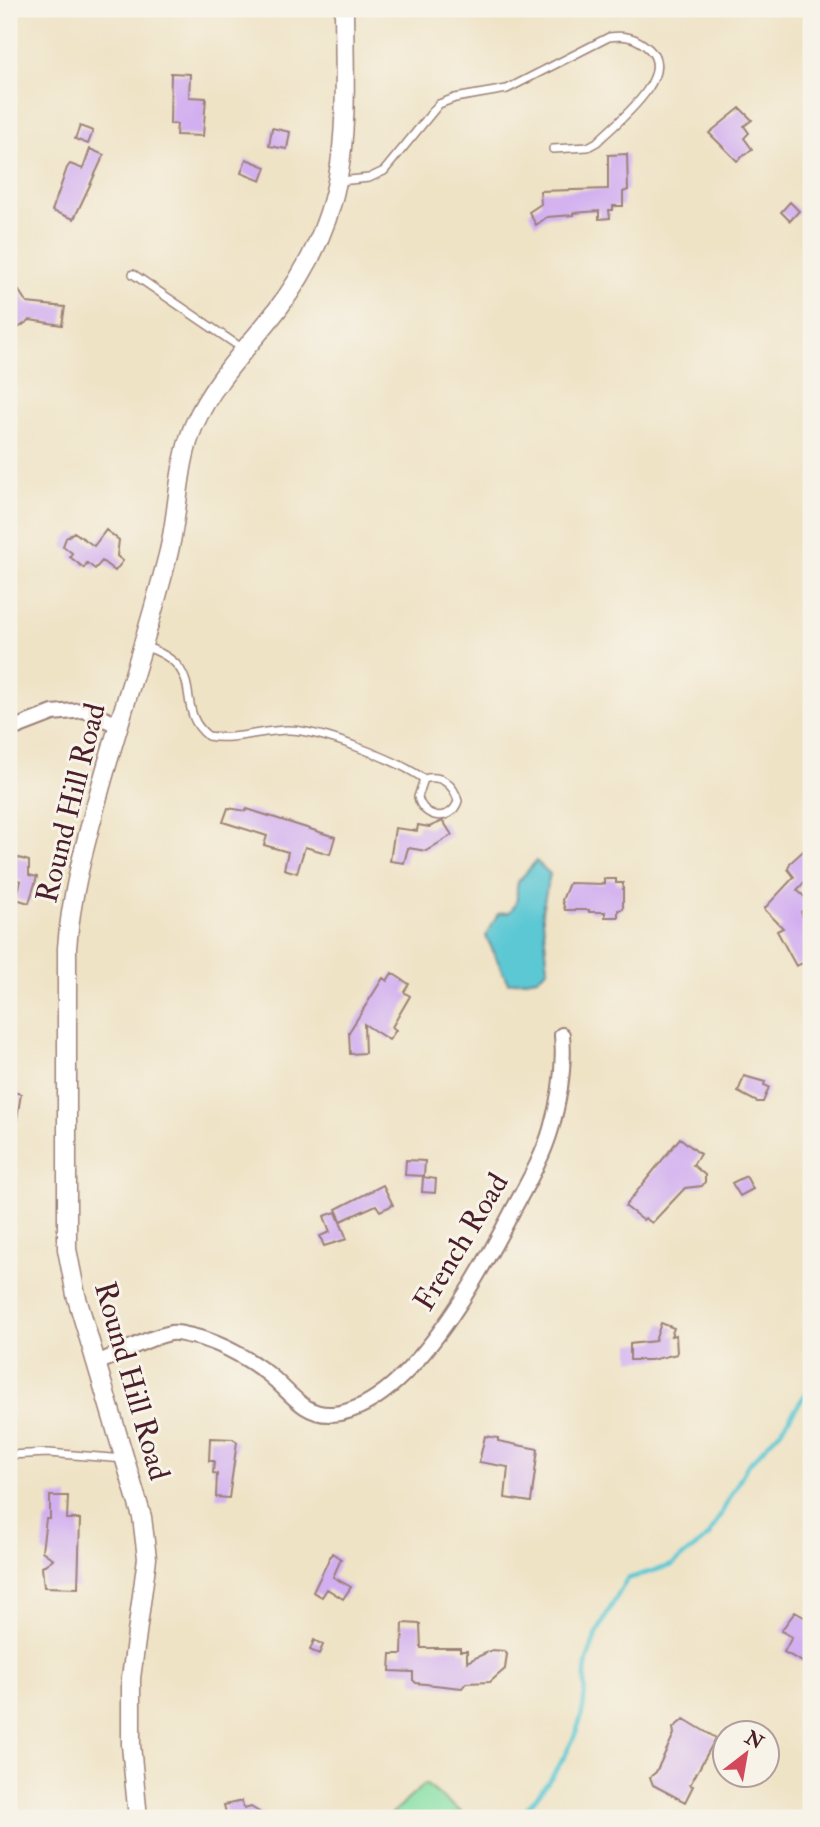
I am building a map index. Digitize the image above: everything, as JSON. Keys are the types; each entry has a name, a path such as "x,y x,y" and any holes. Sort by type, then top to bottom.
{"street":[{"name":"Round Hill Road","path":"138,1818 131,1745 131,1678 147,1558 142,1517 76,1295 68,1250 67,948 73,894 118,725 169,553 193,428 220,377 277,310 304,270 324,229 340,181 344,125 344,9"},
{"path":"9,730 53,713 84,710 118,725"},
{"name":"French Road","path":"97,1363 173,1332 210,1340 237,1354 269,1375 306,1409 331,1414 351,1410 371,1400 407,1371 458,1309 491,1253 539,1161 551,1130 564,1071 562,1034"}],"lane":[{"path":"340,181 369,178 384,171 439,104 454,98 507,89 609,37 628,35 651,50 659,63 657,73 644,95 597,142 588,147 553,149"},
{"path":"133,274 244,349"},
{"path":"142,646 168,656 180,667 194,718 208,736 291,730 309,733 386,757 424,779"},
{"path":"432,776 442,779 453,788 458,801 452,812 443,817 435,816 422,807 418,797 424,779 432,776"},
{"path":"9,1455 48,1453 125,1459"}],"green space":[{"path":"425,1784 469,1818 387,1818"}],"water":[{"path":"536,861 550,874 542,910 548,969 537,978 508,983 486,936 498,914 510,912 514,907 518,882"}],"building":[{"path":"171,73 190,74 189,97 206,98 203,136 176,135 177,124 170,124"},
{"path":"740,108 752,120 744,126 749,133 744,138 752,149 737,161 709,133"},
{"path":"80,126 93,131 88,144 75,139"},
{"path":"272,128 290,132 287,149 269,146"},
{"path":"90,149 104,155 74,219 52,211 67,168 70,164 83,169"},
{"path":"627,154 628,190 623,192 623,206 613,206 613,210 609,210 610,218 599,219 599,211 573,213 547,217 536,225 529,212 541,204 540,191 608,189 608,155"},
{"path":"246,159 266,167 261,181 241,173"},
{"path":"790,202 799,211 790,221 781,212"},
{"path":"9,276 27,303 65,307 62,325 30,320 18,328 9,326"},
{"path":"106,530 119,540 117,556 123,561 115,571 102,561 95,569 87,563 84,568 70,557 72,553 63,546 66,538 74,532 94,546"},
{"path":"228,808 247,809 335,837 330,854 305,847 297,873 284,869 288,852 264,845 267,836 223,822"},
{"path":"443,821 452,835 426,851 408,848 404,863 390,861 395,828 417,831 418,825 429,827"},
{"path":"811,844 811,875 797,890 810,902 801,912 811,933 811,979 803,963 796,966 777,931 783,928 764,909 794,877 788,869 790,863"},
{"path":"9,855 29,861 29,875 37,877 29,903 16,899 21,881 9,878"},
{"path":"604,879 616,879 616,883 623,883 623,909 618,910 618,917 605,917 605,912 565,910 562,900 569,883 604,884"},
{"path":"392,973 409,984 404,992 410,996 392,1027 396,1030 389,1040 364,1024 365,1053 350,1054 349,1032 383,978 387,981"},
{"path":"744,1076 765,1082 764,1085 769,1087 763,1102 757,1102 738,1092"},
{"path":"9,1091 21,1094 15,1130 9,1129"},
{"path":"680,1138 700,1154 693,1165 705,1175 705,1182 702,1186 685,1188 652,1223 645,1218 643,1220 625,1206"},
{"path":"406,1160 425,1161 424,1176 405,1175"},
{"path":"746,1176 753,1189 740,1196 732,1183"},
{"path":"423,1177 436,1179 435,1193 422,1192"},
{"path":"383,1185 393,1205 380,1211 376,1205 341,1221 336,1209"},
{"path":"336,1212 347,1239 324,1246 320,1236 330,1232 324,1216"},
{"path":"661,1323 674,1328 671,1336 676,1335 677,1354 651,1360 630,1360 630,1344 655,1341"},
{"path":"485,1436 538,1449 531,1502 505,1498 508,1467 479,1462"},
{"path":"210,1438 233,1439 237,1442 229,1498 216,1497 217,1474 213,1473 214,1461 209,1461"},
{"path":"50,1496 68,1496 67,1519 80,1519 78,1588 44,1587 42,1567 53,1559 42,1551 46,1519 50,1519"},
{"path":"332,1553 341,1559 333,1577 351,1587 343,1599 327,1589 322,1597 313,1592"},
{"path":"795,1612 811,1621 811,1650 804,1663 784,1652 792,1637 781,1631"},
{"path":"403,1623 420,1624 421,1648 460,1648 460,1651 467,1651 467,1662 492,1650 504,1651 507,1654 505,1669 490,1682 466,1683 462,1688 416,1683 413,1680 413,1672 390,1671 391,1654 402,1654"},
{"path":"314,1640 323,1645 319,1654 310,1650"},
{"path":"684,1719 712,1736 712,1745 690,1785 693,1786 685,1802 653,1785 650,1777 656,1772 674,1734 673,1728"},
{"path":"242,1801 244,1809 251,1807 269,1818 222,1818 222,1814 226,1813 224,1805"}],"waterway":[{"path":"518,1818 558,1768 573,1740 583,1709 590,1650 627,1579 672,1565 709,1536 747,1466 782,1429 811,1386"}]}
